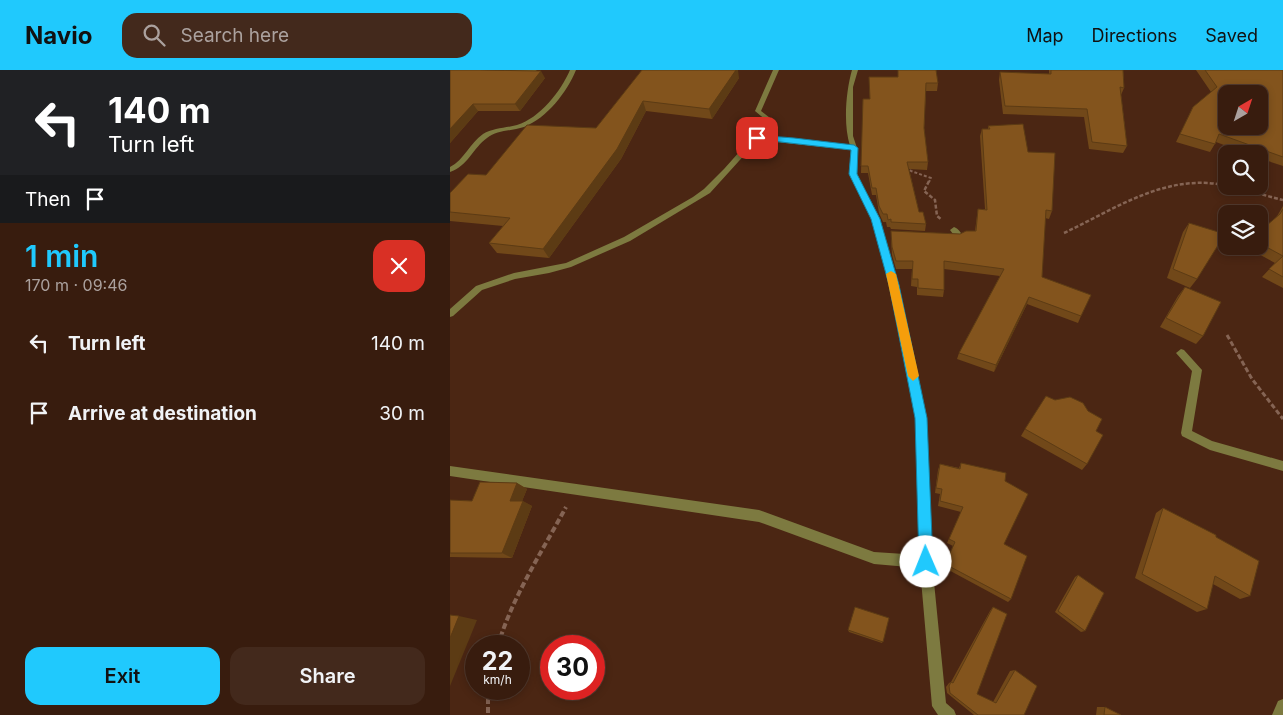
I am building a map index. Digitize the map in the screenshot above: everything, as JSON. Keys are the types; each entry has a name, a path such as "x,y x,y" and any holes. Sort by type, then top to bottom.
{"street":[{"path":"496,72 534,70"},
{"path":"450,170 458,167 485,136 525,124 562,92 571,78 573,70"},
{"path":"450,314 480,288 496,281 568,265 627,239 707,191 771,121 758,111 776,70"},
{"path":"855,70 850,87 850,136 854,148 853,174 876,219 880,232 894,285 921,418 926,562 939,706 949,715"},
{"path":"757,138 794,140 854,148"},
{"path":"938,234 959,237 954,230"},
{"path":"880,232 893,235"},
{"path":"1181,353 1197,370 1186,433 1210,444 1283,466"},
{"path":"450,471 759,516 874,558 926,562"},
{"path":"1279,715 1283,706"}],"path":[{"path":"906,164 911,171 931,178 924,192 935,200 937,216 954,230"},
{"path":"1064,233 1141,195 1174,185 1198,183 1220,185 1283,200"},
{"path":"1227,335 1244,369 1283,419"},
{"path":"501,635 528,576 560,516 577,490"},
{"path":"488,700 488,715"}],"building":[{"path":"450,70 541,71 515,104 473,104 450,129"},
{"path":"642,70 736,70 709,109 643,101 617,149 543,249 489,243 510,218 450,212 450,193 468,174 486,175 527,125 596,128"},
{"path":"898,70 936,70 938,83 926,83 924,128 928,162 907,162 919,212 923,212 926,224 891,222 891,219 888,220 887,214 883,214 879,206 876,188 872,188 868,166 861,166 863,99 870,99 869,77 898,77"},
{"path":"1051,70 1123,70 1124,88 1120,87 1127,146 1092,142 1087,109 1005,106 1000,72 1051,74"},
{"path":"1205,70 1283,70 1283,157 1268,152 1268,145 1250,145 1222,135 1268,135 1268,85 1218,85 1219,135 1215,144 1180,134 1193,107 1217,87"},
{"path":"1023,124 1028,152 1055,153 1052,211 1046,210 1042,277 1091,295 1081,316 1029,297 996,365 959,353 1004,269 944,261 944,290 918,288 918,279 912,279 913,261 896,261 892,247 891,231 960,234 966,231 976,231 978,209 987,210 982,129 990,129 988,126"},
{"path":"1283,209 1283,256 1268,248 1268,224"},
{"path":"1189,223 1218,232 1218,245 1197,279 1173,269"},
{"path":"1283,256 1283,277 1269,269"},
{"path":"1185,287 1221,302 1203,336 1166,318"},
{"path":"1046,396 1055,400 1070,397 1083,403 1088,411 1102,419 1096,431 1103,435 1087,464 1025,429"},
{"path":"961,463 1006,473 1005,481 1028,494 1004,544 1027,556 1011,599 945,564 955,542 949,539 963,507 940,501 942,489 936,488 940,464 960,469"},
{"path":"480,482 517,483 510,501 523,501 502,553 450,553 450,500 472,501"},
{"path":"1163,508 1216,535 1216,537 1259,561 1250,596 1215,576 1207,609 1142,574"},
{"path":"1078,575 1104,593 1085,631 1058,611"},
{"path":"855,607 889,618 883,642 848,630"},
{"path":"993,607 1007,614 977,694 996,703 1015,670 1037,686 1024,715 978,715 950,693 949,686 951,682 953,683"},
{"path":"450,615 459,616 450,638"},
{"path":"1105,707 1121,715 1104,715"}],"slow traffic":[{"path":"891,274 913,376"}],"route":[{"path":"757,138 794,140 854,148 853,174 876,219 894,285 921,418 926,562"}]}
